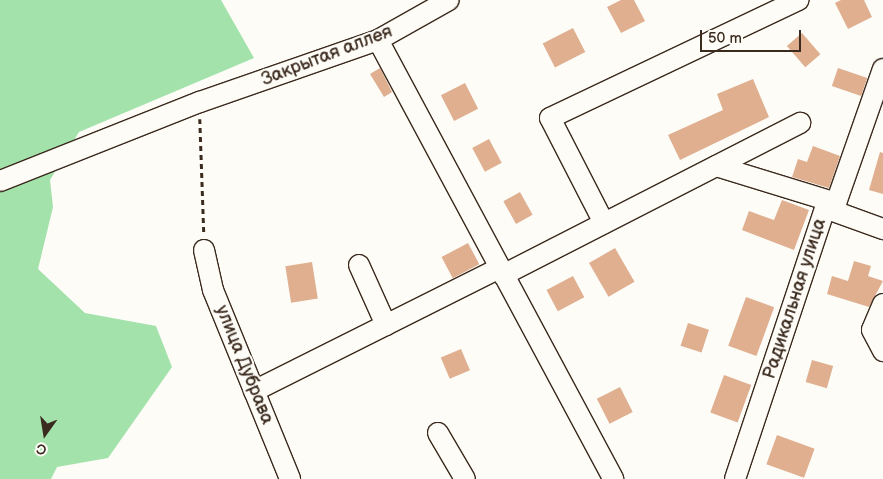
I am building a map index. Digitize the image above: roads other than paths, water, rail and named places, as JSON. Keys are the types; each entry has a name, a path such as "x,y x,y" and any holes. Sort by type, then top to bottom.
{"lane":[{"name":"Закрытая аллея","path":"0,182 200,102 378,40 449,0"},
{"path":"604,223 550,118 798,0"},
{"path":"378,40 613,479"},
{"name":"Радикальная улица","path":"734,479 830,205 883,69"},
{"path":"254,391 386,324 604,223 800,123"},
{"path":"716,166 830,205 883,229"},
{"name":"улица Дубрава","path":"204,250 213,290 290,479"},
{"path":"359,265 386,324"},
{"path":"883,304 872,330 883,351"},
{"path":"438,433 465,479"}]}
